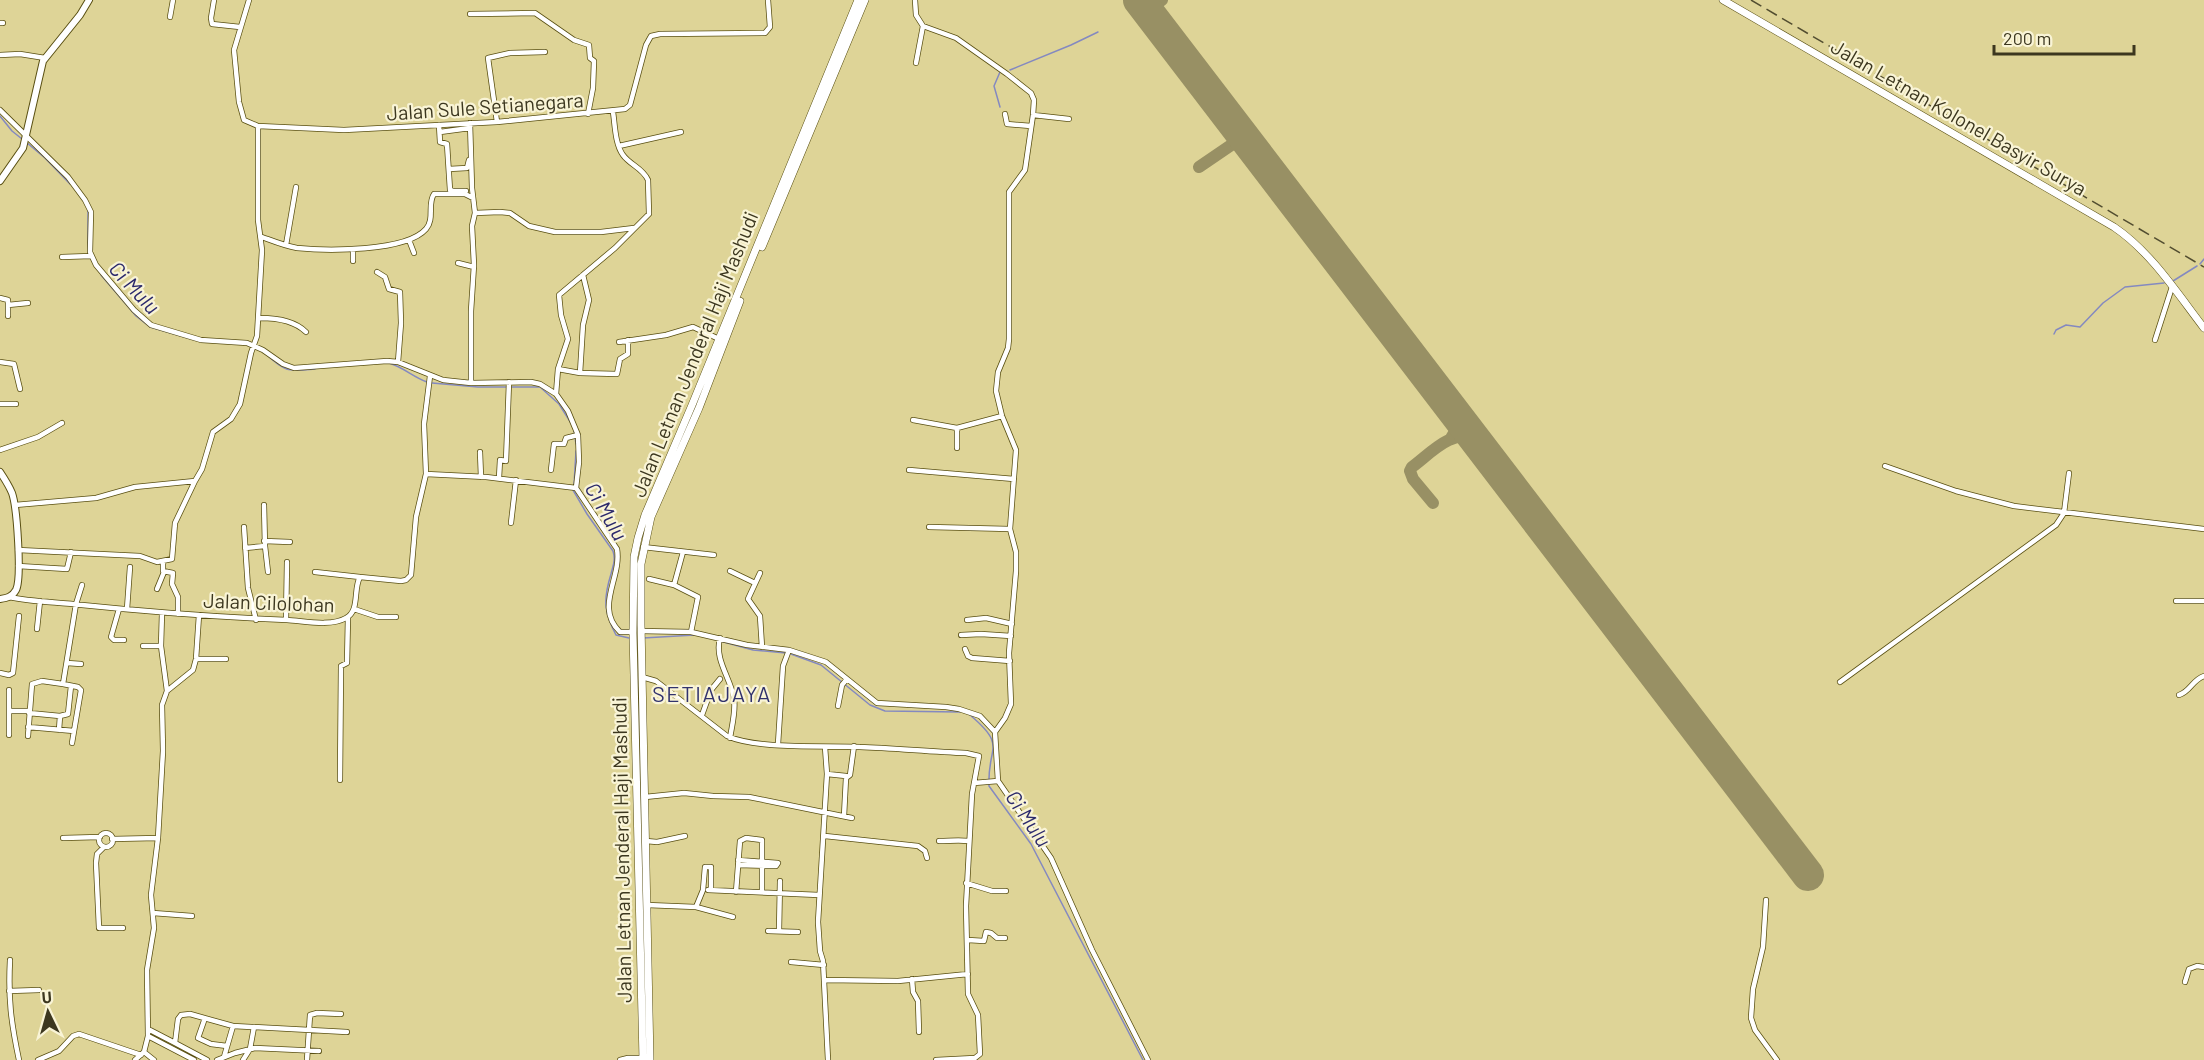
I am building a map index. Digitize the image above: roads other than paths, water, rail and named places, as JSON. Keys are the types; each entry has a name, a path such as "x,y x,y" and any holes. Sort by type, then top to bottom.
{"main road":[{"name":"Jalan Letnan Jenderal Haji Mashudi","path":"645,1059 637,603 634,557 645,515 815,119 852,25 858,0"},
{"name":"Jalan Letnan Jenderal Haji Mashudi","path":"637,603 643,548 651,517 699,408 719,339 772,206 865,0"},
{"name":"Jalan Letnan Kolonel Basyir Surya","path":"1723,0 2114,227 2134,243 2204,328"},
{"name":"Jalan Letnan Jenderal Haji Mashudi","path":"637,642 642,677 646,841 645,1059"}],"street":[{"path":"0,181 23,148 45,58 80,15 89,0"},
{"path":"170,18 173,0"},
{"path":"214,0 212,23 240,27"},
{"path":"18,550 140,556 156,562 172,558 175,523 202,469 213,432 231,419 240,404 260,318 262,237 258,220 258,126 245,122 240,109 234,50 249,0"},
{"name":"Jalan Sule Setianegara","path":"258,126 344,130 439,125 470,126 613,112 630,105 646,45 651,36 765,33 770,27 768,0"},
{"path":"915,0 916,15 923,26 956,38 1023,87 1033,97 1033,115 1025,170 1009,192 1009,339 1008,348 998,372 996,391 1002,416 1016,450 1010,529 1016,552 1010,661 1011,704 995,732 998,781 1051,858 1092,950 1148,1060"},
{"path":"470,14 535,13 574,40 589,45 590,58 594,61 595,70 588,114"},
{"path":"916,63 923,26"},
{"path":"497,122 488,58 510,53 545,52"},
{"path":"0,55 20,54 45,58"},
{"path":"0,110 70,180 91,212 89,257 119,294 151,325 201,340 238,341 294,368 373,360 398,362 428,380 471,383 536,383 556,394 568,411 576,435 579,462 576,488 617,549 618,561 608,599 610,614 620,632 691,632 720,641 789,651 826,662 845,682 881,704 946,706 980,716 995,732"},
{"path":"556,394 558,369 568,339 561,315 559,295 649,214 648,180 644,173 625,158 619,146 613,112"},
{"path":"1005,114 1007,124 1031,126"},
{"path":"1033,115 1069,119"},
{"path":"439,125 440,142 447,144 451,191 466,191"},
{"path":"440,132 470,126 475,213 472,229 474,267 471,383"},
{"path":"619,146 681,132"},
{"path":"449,170 469,167 468,142"},
{"path":"285,245 296,187"},
{"path":"262,237 299,248 353,249 409,240 424,231 431,222 431,200 434,194 465,194 473,198"},
{"path":"475,213 510,213 529,226 555,232 601,232 634,228"},
{"path":"409,240 414,253"},
{"path":"353,249 353,261"},
{"path":"62,257 89,257"},
{"path":"458,263 474,267"},
{"path":"377,272 385,277 389,289 400,292 401,323 398,362"},
{"path":"580,373 582,325 589,300 583,275"},
{"path":"2155,340 2170,284"},
{"path":"0,298 7,298 8,316"},
{"path":"9,305 28,303"},
{"path":"260,318 276,319 299,326 306,332"},
{"path":"619,342 669,335 693,327 719,339"},
{"path":"558,369 580,373 617,374 620,359 628,356 628,340"},
{"path":"0,362 14,364 20,389"},
{"path":"315,572 401,581 411,575 416,526 426,474 424,424 428,380"},
{"path":"499,478 500,460 506,461 509,383"},
{"path":"0,404 16,404"},
{"path":"913,420 957,428 1002,416"},
{"path":"0,450 39,437 62,423"},
{"path":"957,428 957,448"},
{"path":"551,470 554,444 564,444 566,438 576,435"},
{"path":"480,452 481,477"},
{"path":"1885,466 1956,491 1997,502 2064,513 2204,529"},
{"path":"909,470 1014,479"},
{"path":"0,472 12,493 15,505 18,550 16,589 9,597 0,599"},
{"path":"1840,682 2049,530 2062,518 2064,513 2069,473"},
{"path":"426,474 499,478 576,488"},
{"path":"511,523 516,480"},
{"path":"15,505 100,498 135,487 195,481"},
{"path":"264,505 268,572"},
{"path":"244,527 248,588 256,620"},
{"path":"929,527 1010,529"},
{"path":"245,548 290,542"},
{"path":"643,548 714,555"},
{"path":"18,566 68,569 72,552"},
{"path":"674,585 682,552"},
{"path":"157,589 164,572 163,561"},
{"path":"286,620 287,562"},
{"path":"127,609 130,567"},
{"path":"730,571 755,583"},
{"path":"164,572 173,573 172,584 178,597 178,614"},
{"path":"760,573 748,599 760,616 764,646"},
{"name":"Jalan Cilolohan","path":"9,597 162,613 256,620 337,622 348,617 354,609 356,583 360,577"},
{"path":"649,579 674,585 698,597 691,632"},
{"path":"63,684 76,604 82,585"},
{"path":"16,589 24,600"},
{"path":"37,629 40,601"},
{"path":"2176,601 2204,601"},
{"path":"119,609 111,637 114,640 124,640"},
{"path":"354,609 378,617 396,617"},
{"path":"135,1060 142,1054 148,1036 147,970 154,928 151,895 158,838 163,751 162,705 167,692 161,646 162,613"},
{"path":"167,692 189,676 193,670 199,615"},
{"path":"0,673 9,675 13,673 19,616"},
{"path":"340,780 341,665 347,664 348,617"},
{"path":"967,620 986,618 1012,624"},
{"path":"961,635 1011,636"},
{"path":"720,641 720,659 734,697 730,738"},
{"path":"143,646 161,646"},
{"path":"965,650 972,658 1010,661"},
{"path":"778,744 785,660 789,651"},
{"path":"196,659 226,659"},
{"path":"67,663 81,664"},
{"path":"2179,695 2187,691 2196,679 2204,676"},
{"path":"642,677 656,681 730,738 778,744 978,755 980,759 974,783 966,883 969,997 978,1015 980,1050 978,1056 968,1059 936,1060"},
{"path":"702,715 711,690 720,679"},
{"path":"28,736 32,684 42,681 63,684 78,687 81,690 72,743"},
{"path":"838,706 845,682"},
{"path":"9,711 60,716 68,714 71,686"},
{"path":"9,690 9,735"},
{"path":"59,730 60,716"},
{"path":"28,727 75,731"},
{"path":"825,747 827,774 825,836 819,895 819,945 824,965 828,1060"},
{"path":"827,774 850,775 854,747"},
{"path":"844,816 846,776"},
{"path":"974,783 998,781"},
{"path":"645,796 684,793 749,797 852,818"},
{"path":"63,837 100,837 108,834 112,839"},
{"path":"646,841 656,842 686,836"},
{"path":"825,836 918,846 925,850 927,858"},
{"path":"100,837 100,844 104,847"},
{"path":"112,839 158,838"},
{"path":"112,839 110,845 97,854 99,928 123,928"},
{"path":"736,892 741,839 760,839 762,842 762,892"},
{"path":"939,842 950,842 955,839 969,841"},
{"path":"738,863 762,864"},
{"path":"696,907 703,890 705,867 709,866 712,872 711,890"},
{"path":"779,931 780,881"},
{"path":"966,883 992,891 1006,891"},
{"path":"703,890 819,895"},
{"path":"1766,900 1763,947 1753,989 1751,1018 1758,1034 1777,1060"},
{"path":"647,905 696,907 733,917"},
{"path":"153,913 192,916"},
{"path":"768,931 798,932"},
{"path":"968,940 984,941 986,932 997,938 1005,938"},
{"path":"10,960 10,1020 19,1060"},
{"path":"790,962 824,965"},
{"path":"2185,982 2189,969 2197,966 2204,967"},
{"path":"825,980 877,982 968,974"},
{"path":"912,979 913,992 918,1001 919,1032"},
{"path":"9,991 39,990"},
{"path":"308,1060 309,1018 312,1013 341,1014"},
{"path":"175,1042 180,1016 187,1014 233,1026 347,1032"},
{"path":"205,1018 198,1035 199,1040 227,1046"},
{"path":"225,1056 233,1026"},
{"path":"243,1060 250,1049 254,1027"},
{"path":"148,1029 207,1060"},
{"path":"38,1060 59,1051 73,1036 79,1034 154,1060"},
{"path":"148,1036 193,1059 194,1053"},
{"path":"180,1053 183,1047"},
{"path":"217,1060 250,1049 319,1051"},
{"path":"58,1060 59,1051"},
{"path":"225,1056 235,1060"},
{"path":"620,1060 645,1059"}],"waterway":[{"path":"1010,70 1098,32"},
{"path":"1000,72 994,86 1000,107"},
{"name":"Ci Mulu","path":"0,116 22,139"},
{"name":"Ci Mulu","path":"26,142 70,184"},
{"name":"Ci Mulu","path":"88,210 88,253"},
{"path":"2200,264 2204,259"},
{"path":"2173,281 2197,266"},
{"name":"Ci Mulu","path":"101,275 136,316 150,327 195,340"},
{"path":"2054,334 2056,330 2066,325 2080,327 2103,303 2125,287 2164,283"},
{"name":"Ci Mulu","path":"266,354 283,368 315,369"},
{"name":"Ci Mulu","path":"389,363 427,382"},
{"name":"Ci Mulu","path":"432,383 478,387 540,387 559,404 571,423"},
{"name":"Ci Mulu","path":"574,431 576,444"},
{"name":"Ci Mulu","path":"574,485 576,451"},
{"name":"Ci Mulu","path":"573,490 613,551 614,563 606,599 607,612 616,635 629,638"},
{"name":"Ci Mulu","path":"643,638 695,635"},
{"name":"Ci Mulu","path":"720,641 753,650 786,653"},
{"name":"Ci Mulu","path":"791,654 821,665 870,705 885,711 960,712"},
{"name":"Ci Mulu","path":"970,715 989,734 992,741 989,786 1031,844 1143,1060"}],"railway":[{"path":"1751,0 2204,267"}],"district":[{"name":"SETIAJAYA","path":"712,693"}]}
